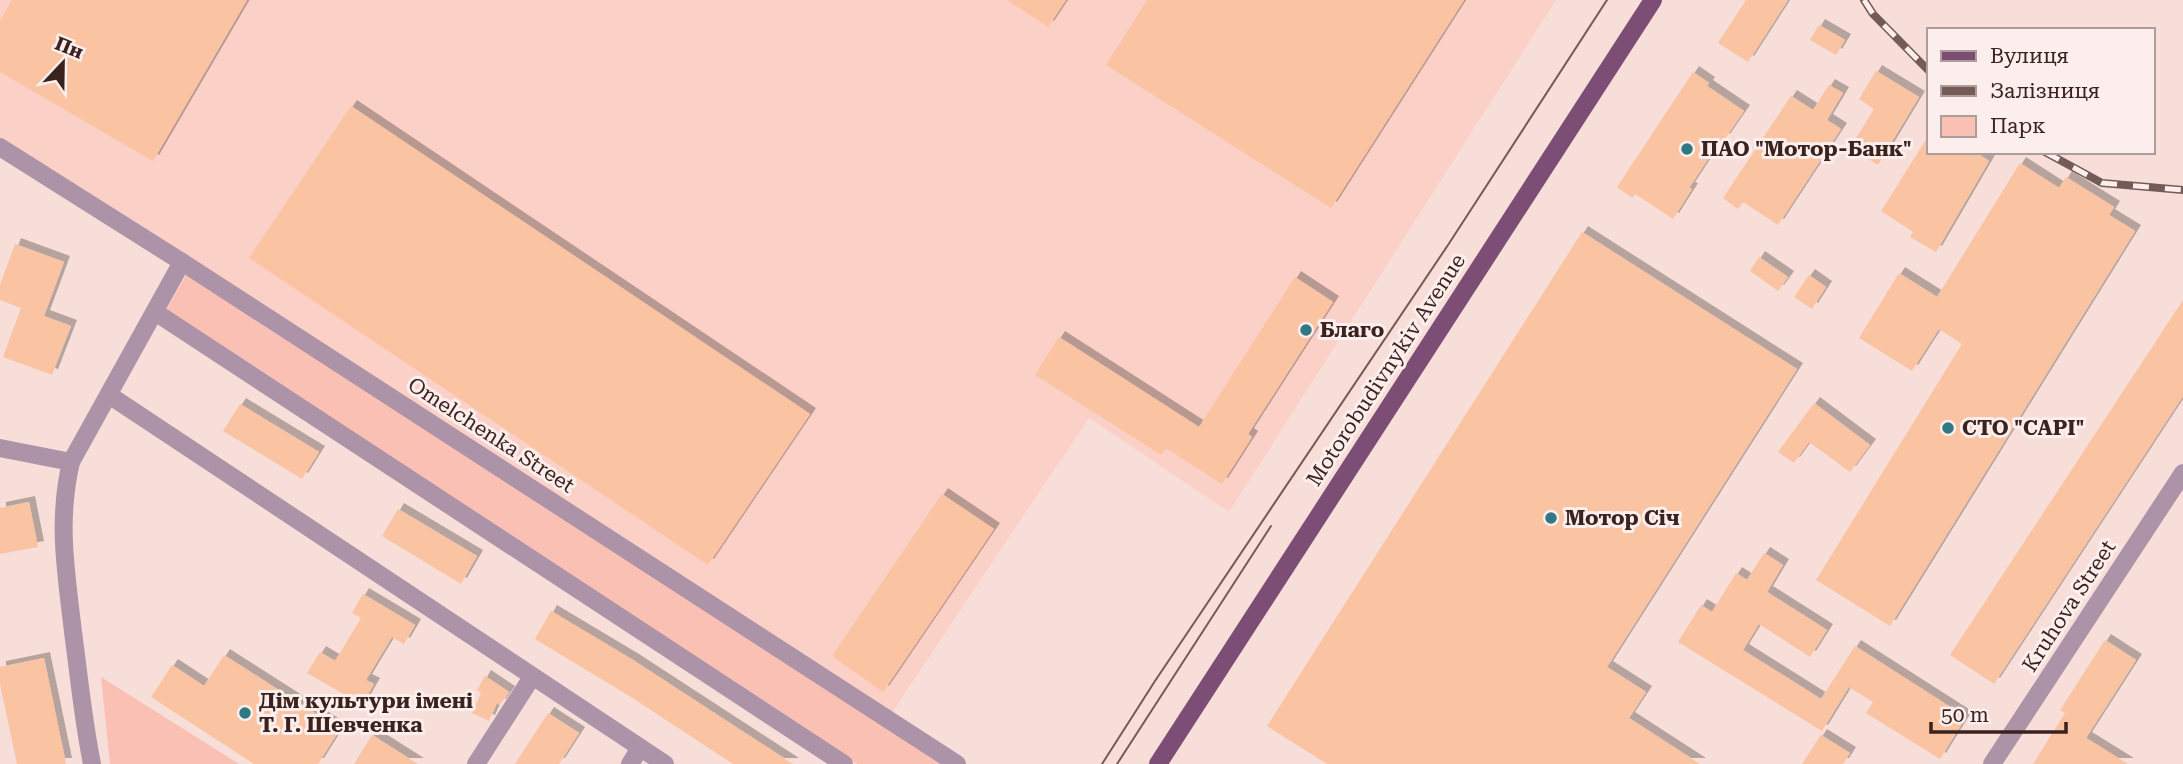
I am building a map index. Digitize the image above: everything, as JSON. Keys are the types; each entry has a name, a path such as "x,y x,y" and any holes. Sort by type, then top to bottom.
{"main road":[{"name":"Motorobudivnykiv Avenue","path":"1158,764 1653,0"}],"street":[{"name":"Omelchenka Street","path":"0,147 957,764"},
{"path":"92,764 85,731 62,532 64,491 71,462 182,262"},
{"path":"155,312 844,764"},
{"path":"109,395 665,764"},
{"path":"0,448 71,462"},
{"name":"Kruhova Street","path":"1992,764 2183,473"},
{"path":"476,764 532,677"},
{"path":"630,764 640,748"}],"shaded area":[{"path":"0,0 1556,0 1229,512 1089,418 889,717 0,138"}],"green space":[{"path":"186,275 944,764 857,764 166,311"},
{"path":"101,677 239,764 110,764"}],"building":[{"path":"12,0 247,0 153,161 0,72 0,21"},
{"path":"1007,0 1066,0 1048,27"},
{"path":"1147,0 1464,0 1331,208 1106,65"},
{"path":"1746,0 1788,0 1748,62 1718,43"},
{"path":"1819,25 1845,40 1836,55 1810,40"},
{"path":"1876,71 1919,97 1878,165 1850,148 1874,109 1859,99"},
{"path":"1693,72 1709,83 1707,86 1744,111 1724,140 1722,138 1689,188 1692,189 1673,219 1635,194 1632,198 1617,187"},
{"path":"1829,85 1843,93 1827,120 1841,129 1778,225 1743,202 1738,209 1723,198 1791,96 1813,110"},
{"path":"351,106 810,414 708,565 249,258"},
{"path":"1927,138 1927,154 1978,154 1989,161 1936,252 1910,237 1913,232 1881,211"},
{"path":"2020,163 2059,188 2066,177 2114,207 2109,215 2135,231 1890,626 1816,580 1962,344 1939,329 1912,371 1859,338 1899,273 1937,297"},
{"name":"Мотор Січ","path":"1582,232 1797,369 1607,667 1646,692 1629,718 1700,764 1327,764 1267,726"},
{"path":"15,244 64,262 44,316 71,326 52,375 3,357 21,308 0,300 0,285"},
{"path":"1759,257 1788,277 1778,291 1750,271"},
{"path":"1809,275 1826,287 1812,309 1794,297"},
{"path":"1295,277 1333,302 1248,434 1252,437 1222,484 1166,448 1161,455 1035,375 1059,337 1199,427"},
{"path":"2183,300 2183,396 1994,684 1950,655"},
{"path":"1814,403 1870,445 1850,472 1809,442 1794,463 1778,452"},
{"path":"240,404 319,452 302,479 223,431"},
{"path":"942,494 994,529 883,692 832,656"},
{"path":"29,502 38,547 0,554 0,508"},
{"path":"398,509 477,556 461,584 382,536"},
{"path":"1764,553 1783,565 1767,592 1827,630 1810,657 1759,624 1743,650 1821,699 1855,646 1966,717 1940,759 1866,713 1873,702 1849,687 1822,731 1678,642 1701,605 1712,612 1736,573 1747,580"},
{"path":"363,594 415,625 404,644 392,637 366,680 374,684 362,705 307,673 320,652 335,661 361,618 352,613"},
{"path":"551,611 633,660 793,764 733,764 631,697 535,639"},
{"path":"2105,640 2136,660 2086,738 2128,764 2033,764 2065,713 2060,710"},
{"name":"Дім культури імені Т. Г. Шевченка","path":"224,655 340,729 318,764 254,764 151,697 172,665 204,686"},
{"path":"44,658 66,764 17,764 0,684 0,667"},
{"path":"485,676 509,692 500,705 497,703 489,721 472,713 481,693 477,690"},
{"path":"548,713 579,733 559,764 515,764"},
{"name":"Дім культури імені Т. Г. Шевченка","path":"372,735 418,764 354,764"},
{"path":"1821,735 1850,753 1843,764 1802,764"}],"tram line":[{"path":"1102,764 1448,245 1607,0"},
{"path":"1117,764 1271,526"}],"railway":[{"path":"1864,0 1873,14 1927,69"},
{"path":"2049,154 2102,183 2183,190"}],"place":[{"name":"ПАО \"Мотор-Банк\"","path":"1687,149"},
{"name":"Благо","path":"1306,330"},
{"name":"СТО \"CAPI\"","path":"1948,428"},
{"name":"Мотор Січ","path":"1551,518"},
{"name":"Дім культури імені Т. Г. Шевченка","path":"245,713"}]}
